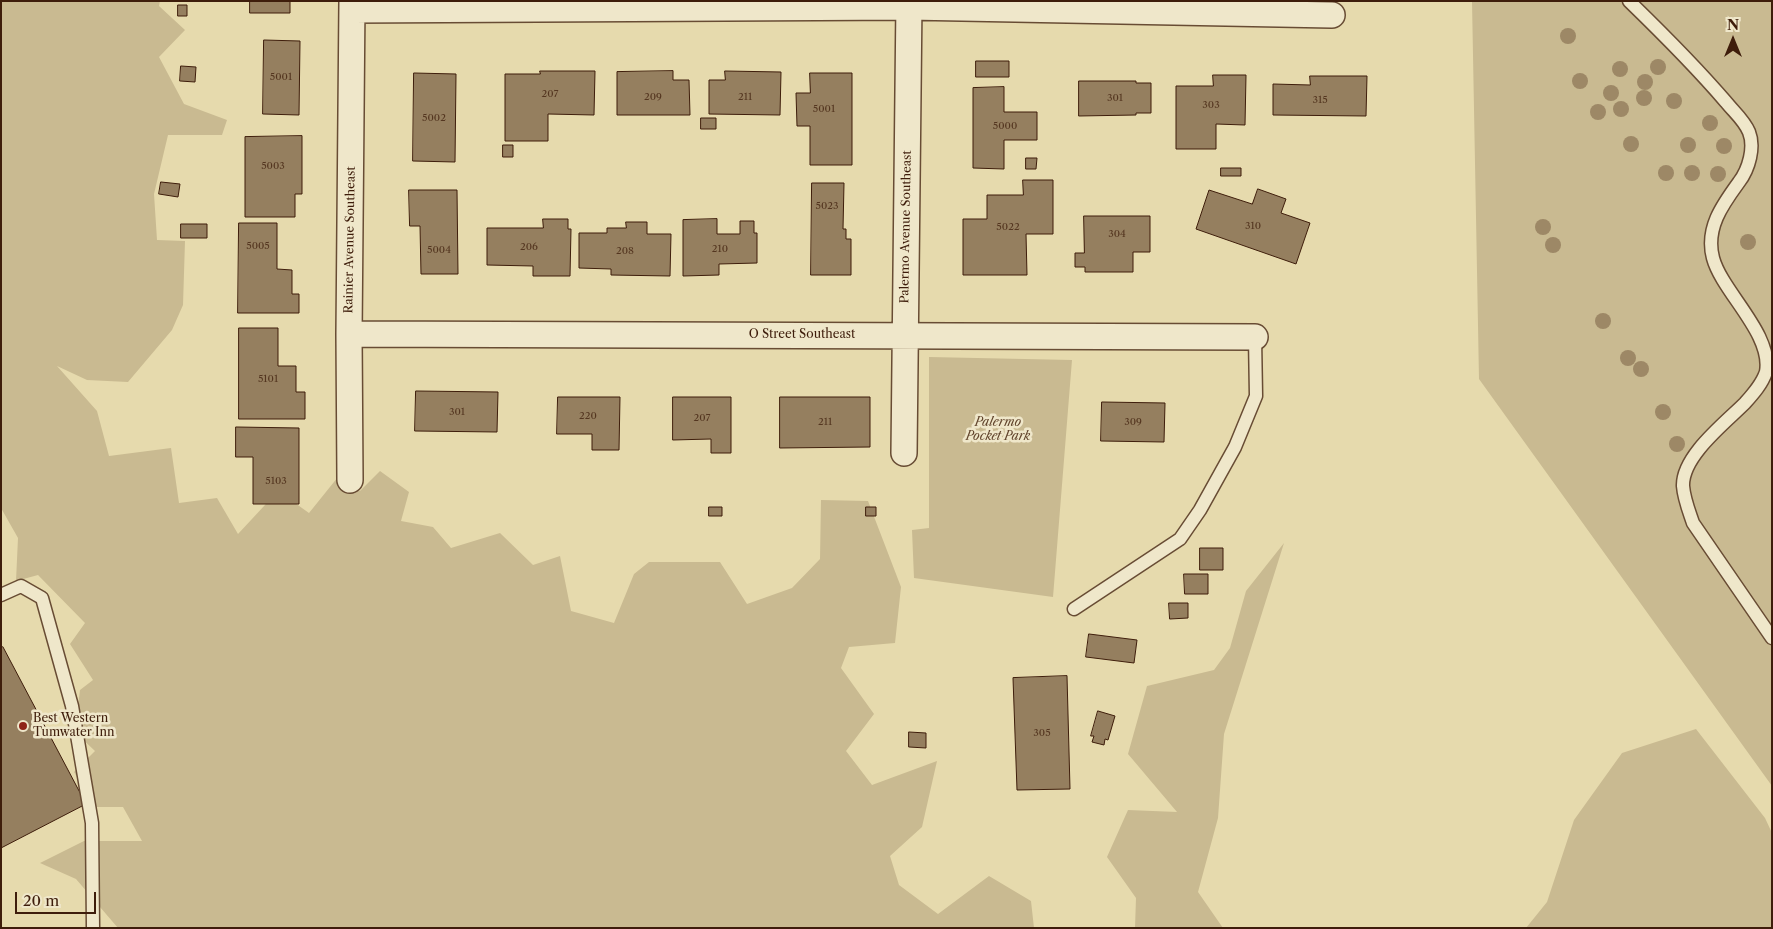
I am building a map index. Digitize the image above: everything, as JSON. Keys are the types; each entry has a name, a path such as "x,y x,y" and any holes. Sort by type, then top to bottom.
{"street":[{"path":"352,6 909,4 1332,15"},
{"name":"Palermo Avenue Southeast","path":"904,453 909,4"},
{"name":"Rainier Avenue Southeast","path":"350,480 349,334 352,6"},
{"name":"O Street Southeast","path":"349,334 1255,337"}],"lane":[{"path":"1629,1 1691,63 1742,119 1750,133 1752,143 1748,164 1743,176 1727,197 1718,215 1712,233 1712,250 1717,268 1757,330 1769,355 1764,376 1756,390 1698,449 1690,464 1683,485 1686,504 1693,523 1772,638"},
{"path":"1074,609 1180,539 1200,510 1235,447 1256,396 1255,337"},
{"path":"1,595 21,586 42,598 72,706 92,824 93,928"}],"green space":[{"path":"1,1 160,1 159,6 185,30 159,57 184,104 227,120 222,135 168,135 154,194 157,240 185,241 183,305 172,330 128,382 87,380 57,366 97,411 109,456 171,448 179,503 217,498 238,534 278,491 309,513 338,477 360,491 380,471 409,492 401,521 433,527 451,548 500,533 533,565 560,556 571,611 614,623 634,574 649,562 720,562 747,604 792,588 820,559 821,500 868,501 901,587 895,643 849,647 841,668 874,714 846,751 872,785 937,761 922,827 890,856 899,885 938,914 989,876 1031,901 1034,928 118,928 76,879 40,863 84,841 142,841 123,807 94,807 74,772 95,751 75,732 80,690 93,680 70,644 85,623 38,575 16,581 18,538 1,508"},
{"path":"1472,1 1772,1 1772,786 1479,379"},
{"name":"Palermo Pocket Park","path":"929,357 1072,360 1053,597 914,578 912,530 929,528"},
{"path":"1284,543 1224,734 1218,818 1198,892 1223,928 1135,928 1136,898 1107,857 1128,810 1177,812 1128,754 1147,686 1214,670 1230,648 1246,591"},
{"path":"1696,729 1765,818 1772,833 1772,928 1526,928 1547,902 1574,820 1622,753"}],"building":[{"path":"250,1 290,1 290,13 250,13"},
{"path":"178,5 187,5 187,16 178,16"},
{"path":"264,40 300,41 299,115 263,114"},
{"path":"976,61 1009,61 1009,77 976,77"},
{"path":"181,66 196,67 195,82 180,81"},
{"path":"540,71 595,71 594,115 548,114 548,141 505,141 505,74 540,74"},
{"path":"673,71 673,80 689,80 690,115 617,115 617,72"},
{"path":"725,71 781,72 780,115 709,114 709,80 725,80"},
{"path":"414,73 456,74 455,162 413,161"},
{"path":"810,73 852,73 852,165 810,165 810,126 797,126 796,93 810,93"},
{"path":"1213,75 1246,75 1245,125 1216,124 1216,149 1176,149 1176,86 1213,86"},
{"path":"1310,76 1367,76 1366,116 1273,115 1273,84 1310,85"},
{"path":"1079,81 1136,81 1136,83 1151,83 1151,113 1079,116"},
{"path":"1004,87 1004,112 1037,112 1037,140 1004,140 1004,169 973,168 973,88"},
{"path":"701,118 716,118 716,129 701,129"},
{"path":"302,136 302,194 295,194 295,217 245,217 245,137"},
{"path":"503,145 513,145 513,157 503,157"},
{"path":"1026,158 1037,158 1036,169 1026,169"},
{"path":"1221,168 1241,168 1241,176 1221,176"},
{"path":"1023,180 1053,180 1053,234 1026,234 1027,275 963,275 963,219 987,219 987,195 1023,195"},
{"path":"161,182 180,184 178,197 159,194"},
{"path":"812,183 844,183 843,229 846,229 846,239 851,239 851,275 811,275"},
{"path":"1258,189 1286,199 1281,213 1310,223 1296,264 1196,229 1209,190 1252,204"},
{"path":"409,190 457,190 458,274 421,274 420,226 410,226"},
{"path":"1084,216 1150,216 1150,252 1133,252 1133,272 1085,272 1085,267 1075,267 1075,253 1084,253"},
{"path":"543,219 568,219 568,229 571,229 570,276 533,276 533,266 487,265 487,228 543,228"},
{"path":"717,219 717,234 740,234 740,221 754,221 754,233 757,233 757,263 719,264 719,275 683,276 683,220"},
{"path":"626,222 647,222 647,234 671,234 670,276 611,275 611,269 579,268 579,233 607,233 607,228 626,228"},
{"path":"239,223 277,223 277,269 292,270 292,294 299,294 299,313 238,313"},
{"path":"181,224 207,224 207,238 181,238"},
{"path":"239,328 278,328 278,366 296,366 296,392 305,392 305,419 239,419"},
{"path":"416,391 498,392 497,432 415,431"},
{"path":"558,397 620,397 619,450 592,450 592,434 557,434"},
{"path":"673,397 731,397 731,453 711,453 711,439 673,440"},
{"path":"780,397 870,397 870,447 780,448"},
{"path":"1102,402 1165,403 1164,442 1101,441"},
{"path":"236,427 299,428 299,504 253,504 253,457 236,457"},
{"path":"709,507 722,507 722,516 709,516"},
{"path":"866,507 876,507 876,516 866,516"},
{"path":"1200,548 1223,548 1223,570 1200,570"},
{"path":"1184,574 1208,574 1208,594 1185,594"},
{"path":"1169,603 1188,603 1188,618 1170,619"},
{"path":"1089,634 1137,640 1134,663 1086,657"},
{"name":"Best Western Tumwater Inn","path":"3,647 86,804 1,848 1,648"},
{"path":"1067,676 1070,789 1017,790 1013,678"},
{"path":"1098,711 1115,716 1108,740 1105,739 1104,745 1092,742 1094,736 1091,736"},
{"path":"909,732 926,733 926,748 909,747"}],"place":[{"name":"Best Western Tumwater Inn","path":"23,726"}]}
